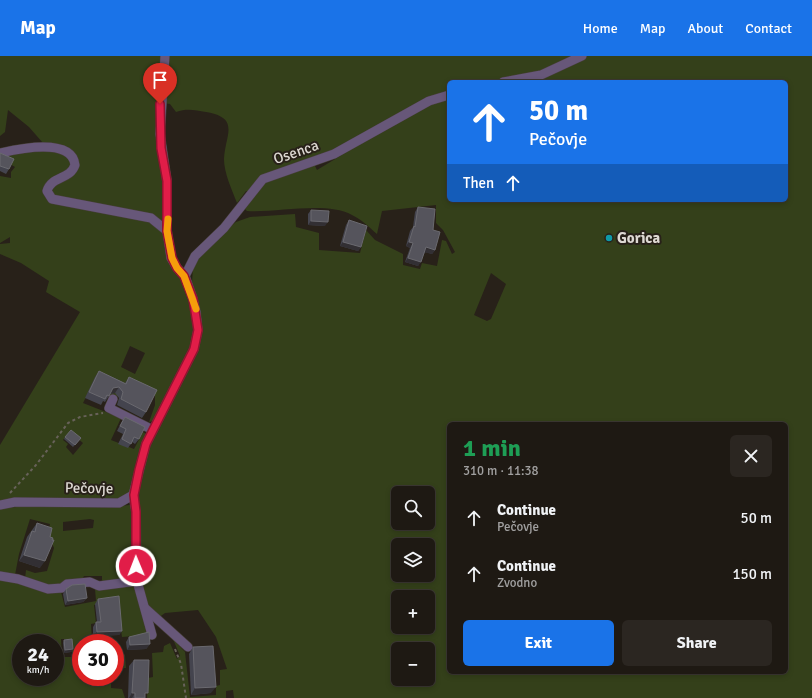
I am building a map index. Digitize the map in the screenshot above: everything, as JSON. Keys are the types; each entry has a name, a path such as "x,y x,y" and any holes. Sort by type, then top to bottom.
{"street":[{"name":"Pečovje","path":"1,505 15,502 118,503 134,495 146,444 194,349 198,330 196,312 184,276 177,268 172,258 167,231 167,181 160,134 165,56"},
{"path":"515,80 541,75 582,56"},
{"name":"Osenca","path":"184,276 194,256 224,228 263,178 334,154 429,101 447,96"},
{"path":"0,153 25,148 41,147 65,150 72,157 75,165 66,177 53,181 48,186 47,191 52,199 151,218 167,231"},
{"path":"113,399 109,408 153,430"},
{"path":"134,495 136,512 137,581 152,635"},
{"path":"0,576 18,579 48,589 62,588 67,584 90,582 99,586 137,581"},
{"path":"144,606 188,647"}],"path":[{"path":"1,505 68,423 80,417 114,411"},
{"path":"174,647 181,664 186,698"}],"green space":[{"path":"0,56 162,56 156,134 165,184 165,226 55,197 53,193 53,185 77,162 43,143 29,127 8,110 5,132 0,136"},
{"path":"167,56 812,56 812,698 234,698 233,690 226,691 226,698 147,698 148,678 153,677 152,653 163,652 164,646 170,643 177,659 180,656 173,639 185,652 190,697 216,695 216,686 220,685 220,670 227,669 216,637 198,610 165,613 158,618 147,606 139,583 138,496 149,444 198,343 192,283 193,267 199,255 208,245 236,222 250,217 295,214 296,227 319,233 319,250 360,253 366,230 375,240 403,254 403,265 420,269 422,263 437,266 442,240 446,241 452,254 455,252 443,230 436,223 436,205 382,211 377,234 359,219 341,211 301,208 247,211 244,208 252,192 246,191 237,203 225,170 224,159 228,129 224,118 195,110 176,112 170,104 163,103","holes":["360,144 317,170 314,164","491,273 506,284 491,319 487,321 474,315"]},
{"path":"28,150 56,152 67,157 70,162 70,169 44,191 46,198 52,203 152,221 163,230 175,271 184,282 191,300 195,327 190,351 153,421 149,422 155,405 155,396 125,383 116,399 108,395 96,377 83,403 121,418 111,440 134,449 143,432 146,434 132,490 118,501 0,503 0,445 80,312 46,292 49,281 21,263 0,254 0,244 10,243 10,237 0,243 0,176 11,178 11,172 15,167 0,158","holes":["130,346 145,353 135,374 121,367","70,432 83,443 73,455 66,447 68,444 63,440"]},
{"path":"130,505 134,511 133,572 131,577 102,584 102,576 84,576 81,581 49,587 25,579 26,570 35,573 47,571 54,548 48,534 50,524 30,519 19,554 15,575 0,574 0,509 32,506","holes":["90,519 94,520 93,528 63,531 63,522"]},
{"path":"0,579 61,592 65,607 96,601 95,589 134,585 147,635 124,637 124,634 122,634 117,601 94,605 96,623 91,624 92,634 72,634 72,639 64,639 64,634 12,634 12,686 64,686 64,657 72,657 72,686 111,686 111,688 122,689 125,698 0,698"},
{"path":"124,654 125,655 126,668 124,668"}],"building":[{"path":"0,153 14,159 9,169 0,166"},
{"path":"418,207 435,209 433,230 440,232 435,250 426,247 421,262 408,258 413,243 409,242 414,226 415,227"},
{"path":"311,210 329,211 328,222 311,221"},
{"path":"349,220 367,226 361,247 343,242"},
{"path":"99,371 126,384 129,377 157,390 146,412 121,399 123,392 119,387 113,388 109,396 107,395 105,399 89,392"},
{"path":"125,417 145,427 139,439 134,437 131,444 122,439 126,429 120,426"},
{"path":"71,430 81,438 75,445 65,437"},
{"path":"37,523 52,528 50,537 54,540 45,561 24,555 32,531 35,532"},
{"path":"85,584 87,598 68,601 66,589 72,585"},
{"path":"119,596 122,631 97,632 96,622 101,622 98,599"},
{"path":"149,632 150,644 130,645 129,637"},
{"path":"72,639 72,649 65,650 64,640"},
{"path":"213,646 216,687 195,688 193,647"},
{"path":"134,660 149,660 148,693 145,693 145,698 135,698 135,693 132,693"}],"slow traffic":[{"path":"168,219 167,231 172,258 177,268 184,276 196,309"}],"place":[{"name":"Gorica","path":"609,238"}],"route":[{"path":"136,566 136,512 134,495 139,470 146,444 182,376 194,349 198,330 193,299 184,276 177,268 172,258 167,231 167,181 161,148 160,104"}]}
